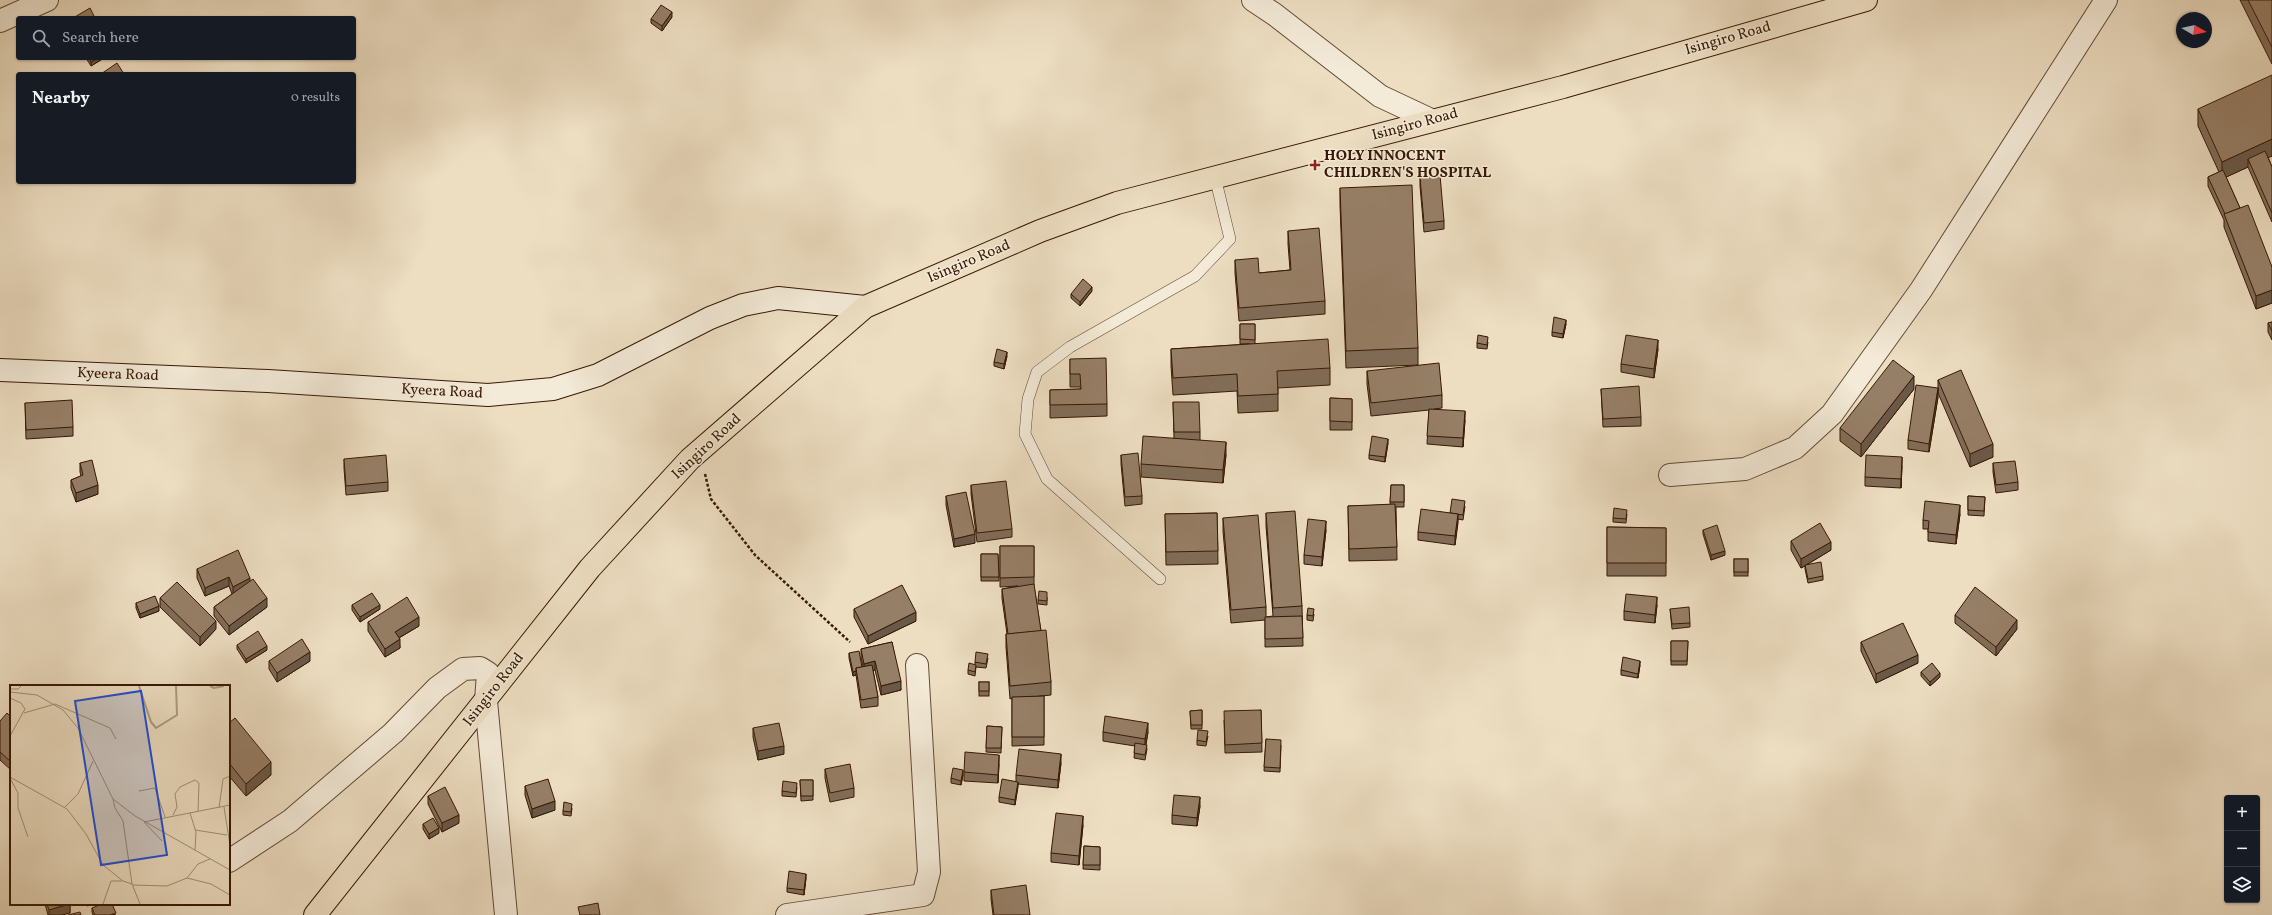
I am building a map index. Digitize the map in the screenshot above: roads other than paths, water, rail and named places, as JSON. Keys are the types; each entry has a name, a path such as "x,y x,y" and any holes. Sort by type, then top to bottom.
{"main road":[{"name":"Isingiro Road","path":"315,915 590,568 700,450 864,308 1040,231 1117,203 1431,120 1563,87 1866,0"}],"street":[{"path":"0,21 47,0"},
{"path":"1253,0 1274,14 1380,96 1431,120"},
{"path":"1670,475 1745,469 1795,448 1832,414 1921,290 2106,0"},
{"name":"Kyeera Road","path":"0,370 268,382 488,395 553,389 598,375 710,318 743,305 778,298 864,308"},
{"path":"787,915 923,895 929,872 917,665"},
{"path":"230,860 290,821 394,733 437,688 463,669 480,668 488,673 486,701 506,915"}],"lane":[{"path":"1160,579 1047,479 1025,434 1028,399 1037,372 1070,347 1195,276 1230,239 1215,177"}],"place":[{"name":"HOLY INNOCENT CHILDREN'S HOSPITAL","path":"1315,165"}]}
